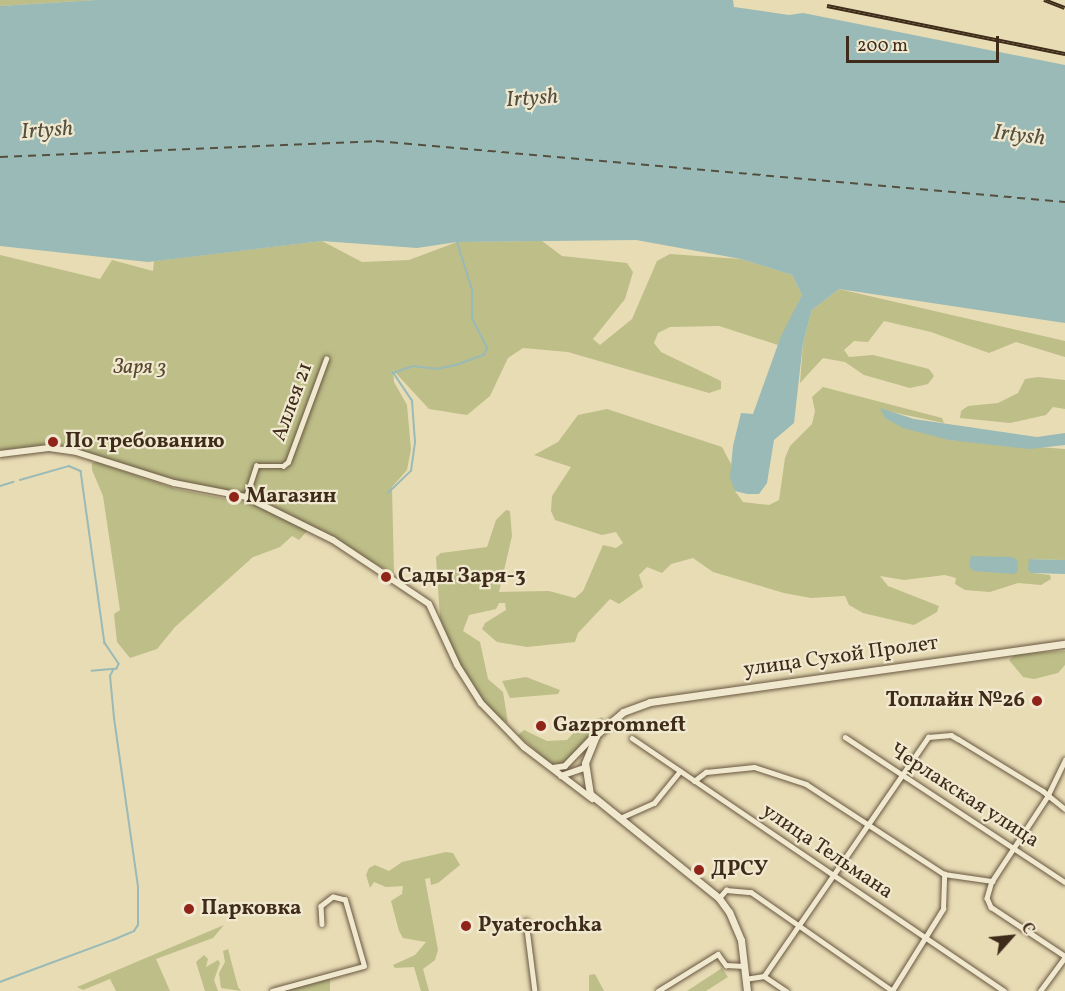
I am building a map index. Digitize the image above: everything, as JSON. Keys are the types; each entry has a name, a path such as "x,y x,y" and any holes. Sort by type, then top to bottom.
{"main road":[{"name":"улица Сухой Пролет","path":"597,734 623,712 650,702 1065,644"},
{"path":"597,734 584,768 587,786 595,801 719,898 736,927 747,991"}],"street":[{"name":"Аллея 21","path":"246,497 256,466 283,466 288,462 326,359"},
{"path":"0,454 59,449 174,483 246,497 333,540 425,600 472,692 510,734 595,801"},
{"path":"550,767 562,769 597,734"},
{"path":"764,976 865,825 928,737 951,735 1065,809"},
{"name":"Черлакская улица","path":"845,737 1065,882"},
{"name":"улица Тельмана","path":"632,738 1004,991"},
{"path":"1040,991 1065,957 991,908 987,898 992,881 1047,797 1065,760"},
{"path":"694,781 706,772 754,767 806,784 865,825 944,874 972,875 992,881"},
{"path":"561,776 584,768"},
{"path":"618,819 654,803 680,771"},
{"path":"719,898 726,890 736,888 751,892 893,991 943,909 944,874"},
{"path":"272,991 364,966 345,900 333,897 321,906 322,924"},
{"path":"526,921 535,991"},
{"path":"658,991 718,954 726,965 744,966"},
{"path":"746,979 764,976 786,991"}],"green space":[{"path":"0,0 96,0 0,6"},
{"name":"Заря 3","path":"322,241 362,262 409,260 457,242 542,241 562,256 627,263 633,272 625,299 593,339 600,345 632,319 657,261 670,254 741,259 792,275 802,295 778,345 719,326 670,327 658,333 654,343 661,352 721,381 721,389 709,393 568,352 523,348 508,358 490,396 467,415 429,409 393,370 394,382 407,405 411,449 407,470 392,487 394,574 252,496 177,481 57,444 0,450 0,255 100,279 112,260 153,271 154,261"},
{"path":"839,289 1065,341 1065,357 1016,342 989,353 931,332 884,321 868,342 854,341 844,350 849,357 873,355 929,369 934,376 928,384 910,388 864,375 845,362 823,358 800,383 803,343 812,310"},
{"path":"1038,377 1065,380 1065,409 1053,407 1046,415 1010,423 960,418 961,411 968,406 998,403 1018,393 1025,379"},
{"path":"823,387 942,418 944,423 882,410 949,440 1065,449 1065,560 1029,559 1032,573 1050,575 1051,579 1041,585 1018,583 990,592 965,590 955,584 956,578 945,575 904,580 880,576 888,586 939,606 937,612 914,625 863,613 849,605 845,596 811,598 784,593 713,572 693,558 671,564 662,573 647,567 639,575 643,587 619,604 610,599 578,633 575,642 527,647 497,642 482,629 485,623 506,610 505,603 499,603 496,609 469,615 463,631 480,642 488,679 503,692 508,723 496,716 474,691 449,642 440,618 436,557 441,553 487,547 496,520 506,510 510,511 512,536 499,592 549,591 575,598 583,591 603,545 616,548 623,543 616,532 602,535 555,520 551,511 552,496 571,467 534,455 558,442 578,415 607,409 722,447 731,464 735,491 743,502 769,505 779,500 785,458 790,446 812,424 815,411 812,397"},
{"path":"97,462 176,489 252,504 308,530 299,540 292,536 280,547 253,557 175,627 157,649 130,658 117,642 114,614 120,610 103,496 92,470 92,463"},
{"path":"1065,651 1065,665 1058,673 1034,679 1023,677 1009,660 1016,654"},
{"path":"526,677 560,690 558,694 510,698 502,681"},
{"path":"602,717 605,721 564,764 554,767 518,735 524,730 547,741 567,740 581,725"},
{"path":"446,852 453,853 460,865 438,883 431,885 430,878 425,879 438,950 435,960 423,969 429,991 421,991 414,967 395,968 393,965 415,955 426,942 403,938 399,931 391,901 402,894 403,886 386,887 374,882 370,888 366,875 369,868 375,865 389,871 402,862"},
{"path":"224,925 213,938 156,959 170,991 116,991 110,979 83,990 77,987"},
{"path":"228,949 241,991 221,988 219,973 225,962 223,951"},
{"path":"204,955 208,959 206,967 218,960 220,963 214,980 218,991 205,991 196,962"},
{"path":"722,968 728,977 706,991 687,991"},
{"path":"595,974 604,991 589,991 589,975"},
{"path":"330,978 330,991 284,991"}],"water":[{"name":"Irtysh","path":"96,0 733,0 734,7 789,15 803,13 1065,65 1065,323 839,289 812,310 803,343 794,423 774,440 767,483 759,494 747,494 735,491 730,478 733,446 741,413 753,414 781,336 802,295 792,275 741,259 636,240 457,242 417,248 322,241 148,262 0,246 0,6"},
{"path":"880,408 914,419 1037,437 1065,433 1065,445 1030,449 949,440 903,428 885,418"},
{"path":"971,556 1012,557 1017,560 1018,571 1014,574 973,571 969,566"},
{"path":"1029,559 1065,560 1065,574 1032,573 1028,570"}],"waterway":[{"path":"388,493 411,471 415,442 412,401 393,373 413,366 436,369 456,365 484,355 487,348 472,318 472,290 457,242"},
{"path":"20,480 69,466 81,471 105,643 119,664 117,669 92,671"},
{"path":"0,486 13,482"},
{"path":"0,982 113,940 134,931 138,925 138,887 114,718 110,676 113,670"}],"ferry route":[{"path":"0,157 376,141 1065,202"}],"railway":[{"path":"1044,0 1065,8"},
{"path":"827,6 1065,54"}],"place":[{"name":"По требованию","path":"53,442"},
{"name":"Магазин","path":"234,497"},
{"name":"Сады Заря-3","path":"386,577"},
{"name":"Топлайн №26","path":"1037,701"},
{"name":"Gazpromneft","path":"541,726"},
{"name":"ДРСУ","path":"699,870"},
{"name":"Парковка","path":"189,909"},
{"name":"Pyaterochka","path":"466,926"}]}
